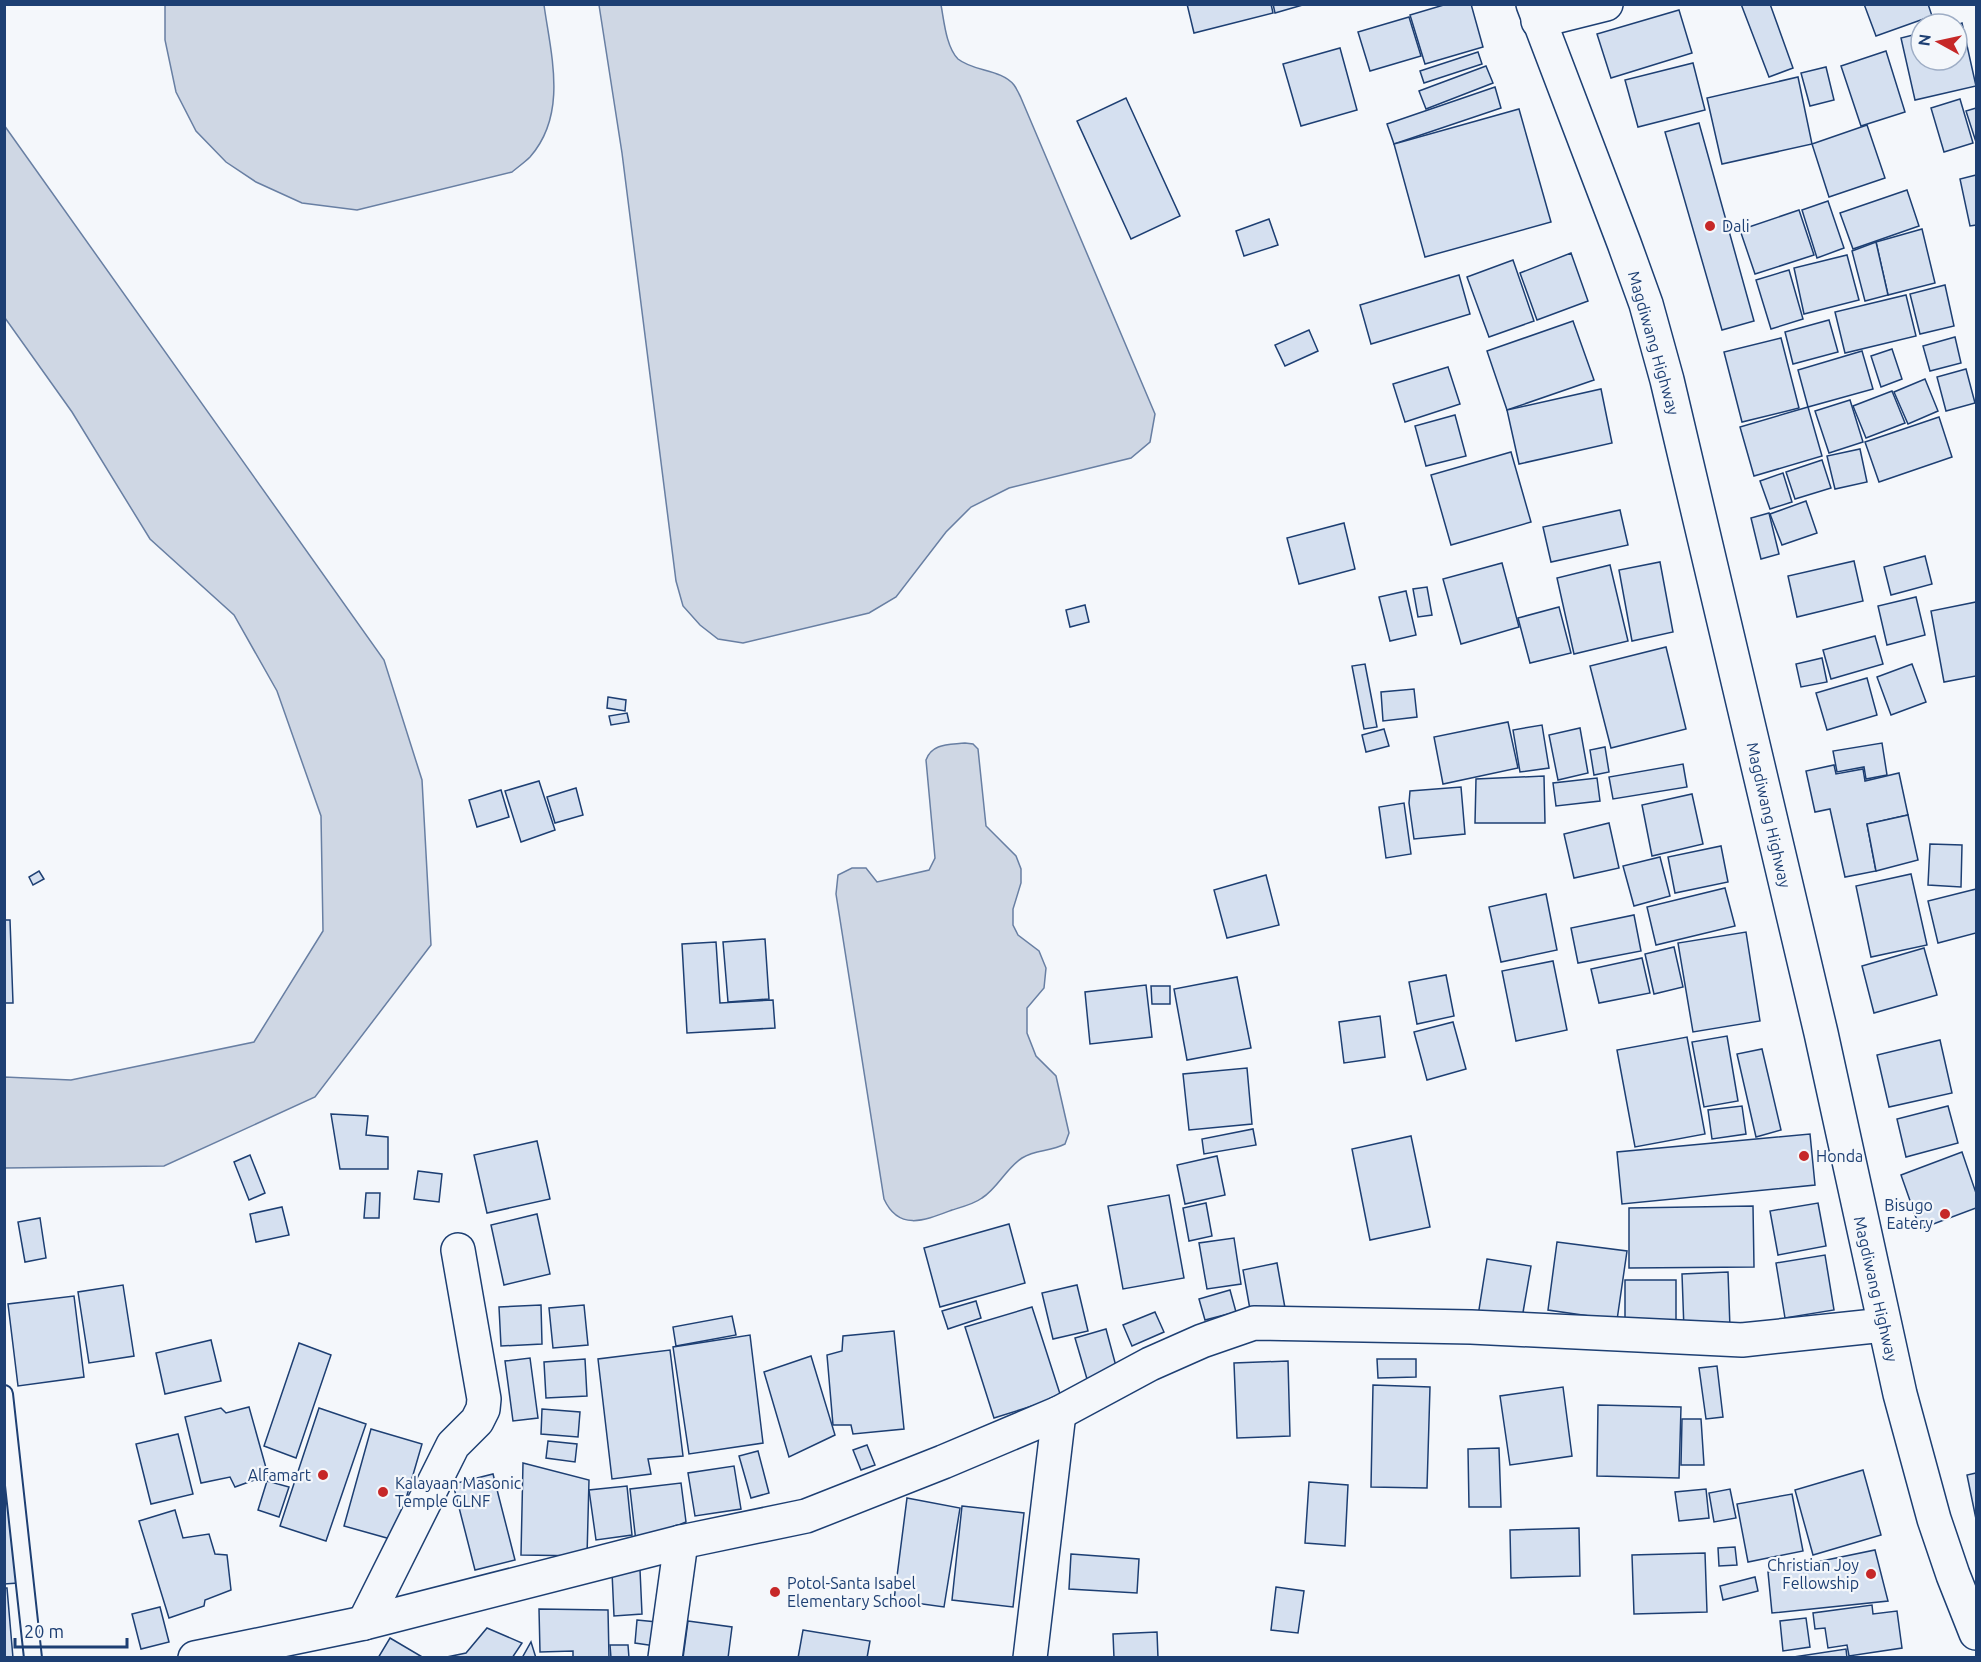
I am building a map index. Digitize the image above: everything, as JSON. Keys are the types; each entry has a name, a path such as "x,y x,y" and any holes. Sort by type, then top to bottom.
{"street":[{"path":"1535,13 1606,4"},
{"name":"Magdiwang Highway","path":"1535,13 1632,264 1646,304 1667,380 1821,1033 1884,1324 1934,1519 1953,1575 1977,1633"},
{"path":"364,1623 453,1445 477,1421 483,1409 484,1399 458,1250"},
{"path":"195,1658 364,1623 681,1542 806,1516 1059,1413 1150,1364 1202,1341 1254,1323 1471,1327 1742,1340 1884,1324"},
{"path":"1030,1658 1059,1413"},
{"path":"665,1658 681,1542"}],"lane":[{"path":"4,1394 33,1658"}],"shaded area":[{"path":"165,5 544,5 554,84 549,122 542,140 530,157 512,172 357,210 302,203 256,182 226,162 196,131 176,92 165,40"},
{"path":"599,5 941,5 948,41 958,59 1002,76 1014,85 1019,93 1155,414 1150,442 1131,458 1009,488 971,507 946,532 896,597 869,613 743,643 718,639 700,625 683,606 676,581 622,153"},
{"path":"4,125 384,660 422,780 431,945 315,1097 164,1166 5,1168 5,1077 71,1080 254,1042 323,931 321,816 277,691 234,615 150,539 72,412 5,318"},
{"path":"965,743 973,744 978,749 986,826 1016,856 1021,869 1021,883 1013,909 1013,925 1018,935 1039,951 1046,968 1044,988 1027,1008 1027,1033 1036,1056 1056,1076 1069,1133 1065,1144 1033,1153 1016,1162 993,1189 979,1200 923,1220 905,1220 890,1209 884,1199 836,894 838,875 852,868 866,868 877,882 929,870 935,858 926,760 932,750"}],"building":[{"path":"1187,4 1271,4 1273,13 1194,33"},
{"path":"1273,4 1306,4 1275,13"},
{"path":"1447,4 1471,4 1483,47 1425,64 1410,15"},
{"path":"1741,4 1770,4 1793,68 1769,77"},
{"path":"1864,4 1928,4 1931,12 1909,12 1909,24 1876,36"},
{"path":"1679,10 1692,53 1611,78 1597,34"},
{"path":"1409,17 1421,56 1370,71 1358,32"},
{"path":"1909,36 1909,72 1969,72 1969,54 1976,86 1915,100 1901,38"},
{"path":"1340,48 1357,110 1301,126 1283,64"},
{"path":"1886,51 1905,112 1861,126 1841,66"},
{"path":"1478,52 1482,64 1424,83 1420,71"},
{"path":"1693,63 1705,110 1638,127 1625,80"},
{"path":"1486,66 1493,83 1426,109 1419,91"},
{"path":"1826,67 1834,100 1810,106 1801,73"},
{"path":"1798,77 1812,144 1722,164 1707,98"},
{"path":"1495,87 1501,108 1394,144 1387,124"},
{"path":"1126,98 1180,216 1131,239 1077,121"},
{"path":"1960,99 1973,143 1944,152 1931,108"},
{"path":"1976,108 1976,142 1966,111"},
{"path":"1519,109 1551,222 1425,257 1394,144"},
{"name":"Dali","path":"1699,123 1754,321 1722,330 1665,132"},
{"path":"1867,125 1885,178 1829,197 1812,144"},
{"path":"1976,175 1976,225 1970,226 1960,179"},
{"path":"1907,190 1919,226 1853,249 1840,213"},
{"path":"1828,201 1844,248 1817,258 1802,210"},
{"path":"1799,210 1814,255 1755,274 1740,230"},
{"path":"1269,219 1278,245 1244,256 1236,231"},
{"path":"1922,229 1935,283 1888,295 1876,242"},
{"path":"1876,242 1888,295 1865,301 1852,251"},
{"path":"1571,253 1588,301 1537,320 1520,273"},
{"path":"1847,255 1859,300 1804,314 1794,268"},
{"path":"1513,260 1534,321 1489,337 1467,277"},
{"path":"1789,270 1803,319 1771,329 1756,280"},
{"path":"1459,275 1470,314 1371,344 1360,305"},
{"path":"1945,285 1954,326 1920,334 1910,294"},
{"path":"1906,295 1916,336 1845,353 1835,312"},
{"path":"1829,320 1838,352 1793,364 1785,332"},
{"path":"1573,321 1594,380 1507,410 1487,351"},
{"path":"1309,330 1318,351 1285,366 1275,345"},
{"path":"1955,337 1961,363 1930,371 1923,346"},
{"path":"1781,338 1799,408 1742,422 1724,352"},
{"path":"1892,349 1902,379 1881,387 1871,356"},
{"path":"1862,351 1873,389 1808,407 1798,370"},
{"path":"1448,367 1460,404 1405,422 1393,384"},
{"path":"1966,369 1975,403 1946,411 1937,377"},
{"path":"1925,379 1938,411 1908,424 1894,392"},
{"path":"1601,389 1612,443 1519,464 1507,410"},
{"path":"1892,391 1905,423 1866,438 1853,406"},
{"path":"1850,400 1863,442 1829,453 1815,411"},
{"path":"1808,407 1822,456 1754,476 1740,427"},
{"path":"1455,415 1466,456 1426,466 1415,426"},
{"path":"1939,417 1952,457 1879,482 1865,442"},
{"path":"1860,449 1867,482 1835,489 1827,456"},
{"path":"1511,452 1531,522 1451,545 1431,475"},
{"path":"1822,460 1831,488 1795,499 1786,472"},
{"path":"1783,473 1792,502 1770,509 1760,481"},
{"path":"1806,501 1817,533 1782,545 1770,514"},
{"path":"1620,510 1628,545 1551,562 1543,527"},
{"path":"1769,513 1779,554 1761,559 1751,518"},
{"path":"1344,523 1355,569 1299,584 1287,538"},
{"path":"1925,556 1932,584 1891,595 1884,567"},
{"path":"1854,561 1863,601 1797,617 1788,576"},
{"path":"1660,562 1673,632 1632,641 1619,570"},
{"path":"1502,563 1519,627 1461,644 1443,579"},
{"path":"1610,565 1628,641 1574,654 1557,578"},
{"path":"1427,587 1432,615 1418,617 1413,589"},
{"path":"1406,591 1416,635 1390,641 1379,597"},
{"path":"1916,597 1925,635 1887,645 1878,606"},
{"path":"1976,602 1976,676 1944,682 1931,611"},
{"path":"1085,605 1089,622 1070,627 1066,610"},
{"path":"1559,607 1571,653 1530,663 1518,618"},
{"path":"1875,636 1883,664 1831,679 1823,650"},
{"path":"1666,647 1686,729 1611,748 1590,666"},
{"path":"1822,658 1827,682 1801,687 1796,664"},
{"path":"1365,664 1377,727 1364,729 1352,666"},
{"path":"1912,664 1926,702 1891,715 1877,677"},
{"path":"1867,678 1877,715 1827,730 1816,693"},
{"path":"1414,689 1417,717 1383,721 1381,692"},
{"path":"608,697 626,700 625,711 607,708"},
{"path":"627,713 629,722 611,725 609,716"},
{"path":"1508,722 1518,768 1443,784 1434,737"},
{"path":"1542,725 1549,768 1520,772 1513,730"},
{"path":"1580,728 1588,773 1558,780 1549,735"},
{"path":"1384,729 1389,746 1366,752 1362,735"},
{"path":"1882,743 1887,775 1866,779 1864,767 1837,772 1833,751"},
{"path":"1605,747 1609,772 1594,775 1590,750"},
{"path":"1683,764 1687,787 1613,799 1609,777"},
{"path":"1834,765 1836,774 1863,769 1865,781 1899,773 1908,815 1867,824 1876,871 1845,877 1830,809 1815,812 1806,771"},
{"path":"1544,776 1545,823 1475,823 1476,779"},
{"path":"1597,778 1600,801 1556,806 1553,783"},
{"path":"539,781 555,830 521,842 505,791"},
{"path":"1461,787 1465,834 1414,839 1409,803 1410,791"},
{"path":"576,788 583,815 555,823 547,797"},
{"path":"501,790 509,817 477,827 469,800"},
{"path":"1692,794 1703,844 1652,856 1642,805"},
{"path":"1404,803 1411,854 1386,858 1379,807"},
{"path":"1908,815 1918,860 1876,871 1867,824"},
{"path":"1609,823 1619,868 1574,878 1564,834"},
{"path":"1930,844 1962,845 1961,887 1928,885"},
{"path":"1721,846 1728,882 1675,893 1668,857"},
{"path":"1660,857 1670,896 1634,906 1623,866"},
{"path":"39,871 44,879 33,885 29,877"},
{"path":"1911,874 1927,945 1871,957 1856,886"},
{"path":"1266,875 1279,925 1227,938 1214,890"},
{"path":"1725,888 1735,926 1656,945 1647,907"},
{"path":"1976,889 1976,933 1938,943 1928,901"},
{"path":"1546,894 1557,950 1501,962 1489,907"},
{"path":"1634,915 1641,951 1578,963 1571,928"},
{"path":"4,920 10,920 13,1003 4,1003"},
{"path":"1746,932 1760,1021 1693,1032 1678,943"},
{"path":"765,939 769,999 728,1002 723,942"},
{"path":"716,942 720,1003 773,1000 775,1028 687,1033 682,944"},
{"path":"1674,947 1683,987 1654,994 1645,954"},
{"path":"1924,948 1937,995 1874,1013 1862,966"},
{"path":"1642,958 1650,993 1599,1003 1591,969"},
{"path":"1553,961 1567,1030 1516,1041 1502,971"},
{"path":"1446,975 1454,1016 1417,1024 1409,982"},
{"path":"1237,977 1251,1048 1187,1060 1174,989"},
{"path":"1146,985 1152,1037 1090,1044 1085,992"},
{"path":"1151,986 1170,986 1170,1004 1152,1004"},
{"path":"1380,1016 1385,1057 1344,1063 1339,1022"},
{"path":"1453,1022 1466,1069 1427,1080 1414,1032"},
{"path":"1727,1036 1738,1101 1704,1107 1692,1042"},
{"path":"1687,1037 1705,1134 1635,1147 1617,1050"},
{"path":"1940,1040 1952,1093 1889,1107 1877,1055"},
{"path":"1762,1049 1781,1130 1756,1137 1737,1054"},
{"path":"1247,1068 1252,1124 1189,1130 1183,1074"},
{"path":"1742,1106 1746,1134 1712,1139 1708,1110"},
{"path":"1948,1106 1958,1143 1906,1157 1897,1119"},
{"path":"331,1114 368,1116 366,1135 388,1137 388,1169 340,1169"},
{"path":"1253,1129 1256,1145 1204,1154 1202,1139"},
{"path":"1810,1134 1815,1185 1622,1204 1617,1152"},
{"path":"1411,1136 1430,1227 1370,1240 1352,1149"},
{"path":"537,1141 550,1199 487,1213 474,1155"},
{"path":"1962,1152 1976,1193 1976,1208 1920,1229 1901,1175"},
{"path":"250,1155 265,1193 249,1200 234,1162"},
{"path":"1217,1156 1225,1195 1185,1204 1177,1165"},
{"path":"418,1171 442,1174 439,1202 414,1199"},
{"path":"366,1193 380,1193 379,1218 364,1218"},
{"path":"1169,1195 1184,1278 1123,1289 1108,1206"},
{"path":"1206,1203 1212,1236 1189,1241 1183,1208"},
{"path":"1818,1203 1826,1246 1778,1255 1770,1211"},
{"path":"1753,1206 1754,1267 1629,1268 1629,1208"},
{"path":"282,1207 289,1235 256,1242 250,1214"},
{"path":"537,1214 550,1274 504,1285 491,1225"},
{"path":"40,1218 46,1258 25,1262 18,1222"},
{"path":"1009,1224 1025,1283 940,1307 924,1248"},
{"path":"1234,1238 1241,1284 1207,1289 1199,1243"},
{"path":"1557,1242 1627,1251 1617,1320 1548,1310"},
{"path":"1825,1255 1834,1310 1785,1318 1776,1263"},
{"path":"1487,1259 1531,1266 1521,1324 1478,1316"},
{"path":"1277,1263 1285,1308 1251,1315 1243,1270"},
{"path":"1728,1272 1730,1328 1684,1330 1682,1274"},
{"path":"1625,1280 1676,1280 1676,1327 1625,1326"},
{"path":"123,1285 134,1356 89,1363 78,1292"},
{"path":"1077,1285 1088,1331 1053,1339 1042,1293"},
{"path":"1230,1290 1236,1312 1205,1320 1199,1299"},
{"path":"74,1296 84,1377 18,1386 8,1304"},
{"path":"976,1301 981,1318 948,1329 942,1311"},
{"path":"541,1305 542,1344 501,1346 499,1307"},
{"path":"584,1305 588,1345 553,1348 549,1308"},
{"path":"1032,1307 1061,1397 994,1418 965,1327"},
{"path":"1155,1312 1164,1332 1132,1346 1123,1325"},
{"path":"732,1316 736,1335 676,1346 673,1327"},
{"path":"1106,1329 1117,1370 1087,1379 1075,1338"},
{"path":"894,1331 904,1429 853,1434 851,1425 833,1425 827,1355 842,1351 843,1336"},
{"path":"750,1335 763,1443 689,1454 673,1347"},
{"path":"211,1340 221,1381 165,1394 156,1353"},
{"path":"299,1343 331,1355 296,1458 264,1446"},
{"path":"670,1350 683,1456 648,1459 651,1474 612,1479 598,1359"},
{"path":"811,1356 835,1435 789,1457 764,1372"},
{"path":"530,1358 538,1418 513,1421 505,1361"},
{"path":"585,1359 587,1396 546,1398 544,1362"},
{"path":"1377,1359 1416,1359 1416,1377 1378,1378"},
{"path":"1288,1361 1290,1436 1237,1438 1234,1363"},
{"path":"1717,1366 1723,1417 1706,1419 1699,1368"},
{"path":"1373,1385 1430,1387 1427,1488 1371,1487"},
{"path":"1563,1387 1572,1456 1510,1465 1500,1396"},
{"path":"1598,1405 1681,1407 1679,1478 1597,1476"},
{"path":"249,1407 268,1475 235,1487 230,1477 201,1483 185,1417 221,1408 226,1413"},
{"name":"Alfamart","path":"319,1408 366,1424 326,1541 280,1526"},
{"path":"542,1409 580,1412 578,1437 541,1434"},
{"path":"1682,1419 1701,1419 1704,1465 1681,1465"},
{"path":"371,1429 422,1444 394,1540 344,1526"},
{"path":"178,1434 193,1494 151,1504 136,1444"},
{"path":"548,1441 577,1444 575,1462 546,1458"},
{"path":"867,1445 875,1465 861,1470 853,1450"},
{"path":"1499,1448 1501,1507 1469,1507 1468,1449"},
{"path":"758,1451 769,1493 751,1498 739,1456"},
{"path":"523,1463 589,1480 587,1556 521,1555"},
{"path":"734,1466 741,1509 695,1516 688,1473"},
{"path":"1863,1470 1881,1535 1813,1555 1795,1490"},
{"path":"1976,1473 1976,1519 1967,1475"},
{"path":"493,1474 515,1560 475,1570 453,1484"},
{"path":"267,1481 289,1487 279,1517 258,1510"},
{"path":"1309,1482 1348,1485 1345,1546 1305,1543"},
{"path":"681,1483 686,1522 636,1542 630,1489"},
{"path":"627,1486 632,1535 596,1540 589,1490"},
{"path":"1706,1489 1709,1518 1679,1521 1675,1492"},
{"path":"1730,1489 1736,1518 1714,1522 1709,1493"},
{"path":"1792,1494 1803,1551 1748,1562 1737,1504"},
{"path":"907,1498 960,1508 944,1607 894,1600"},
{"path":"9,1499 18,1583 4,1584 4,1500"},
{"path":"962,1506 1024,1513 1013,1607 952,1600"},
{"path":"175,1510 183,1538 209,1534 215,1554 227,1555 231,1590 205,1600 204,1606 169,1618 139,1521"},
{"path":"1579,1528 1580,1576 1511,1578 1510,1530"},
{"path":"1735,1547 1737,1565 1719,1566 1718,1548"},
{"path":"1875,1550 1888,1601 1772,1613 1768,1572"},
{"path":"1705,1553 1707,1612 1634,1614 1632,1555"},
{"path":"1071,1554 1139,1559 1137,1593 1069,1589"},
{"path":"640,1570 642,1614 614,1616 612,1572"},
{"path":"1755,1577 1758,1591 1723,1600 1720,1586"},
{"path":"1276,1587 1304,1591 1298,1633 1271,1630"},
{"path":"4,1588 7,1588 13,1658 4,1658"},
{"path":"1872,1605 1873,1614 1897,1611 1902,1648 1849,1656 1847,1645 1828,1648 1825,1628 1815,1629 1813,1613"},
{"path":"160,1607 169,1642 141,1649 132,1614"},
{"path":"539,1609 608,1610 609,1658 573,1658 573,1651 540,1652"},
{"path":"1806,1618 1810,1647 1783,1651 1780,1621"},
{"path":"637,1620 657,1622 655,1646 635,1643"},
{"path":"688,1621 732,1627 728,1658 683,1658"},
{"path":"487,1628 522,1643 512,1658 442,1658 466,1653"},
{"path":"803,1630 870,1641 867,1658 798,1658"},
{"path":"1157,1632 1158,1658 1114,1658 1113,1634"},
{"path":"390,1638 424,1658 378,1658"},
{"path":"531,1642 536,1658 522,1658"},
{"path":"610,1645 628,1645 629,1658 611,1658"},
{"path":"1846,1649 1847,1658 1787,1658"}],"place":[{"name":"Dali","path":"1710,226"},
{"name":"Honda","path":"1804,1156"},
{"name":"Bisugo Eatery","path":"1945,1214"},
{"name":"Alfamart","path":"323,1475"},
{"name":"Kalayaan Masonic Temple GLNF","path":"383,1492"},
{"name":"Christian Joy Fellowship","path":"1871,1574"},
{"name":"Potol-Santa Isabel Elementary School","path":"775,1592"}]}
